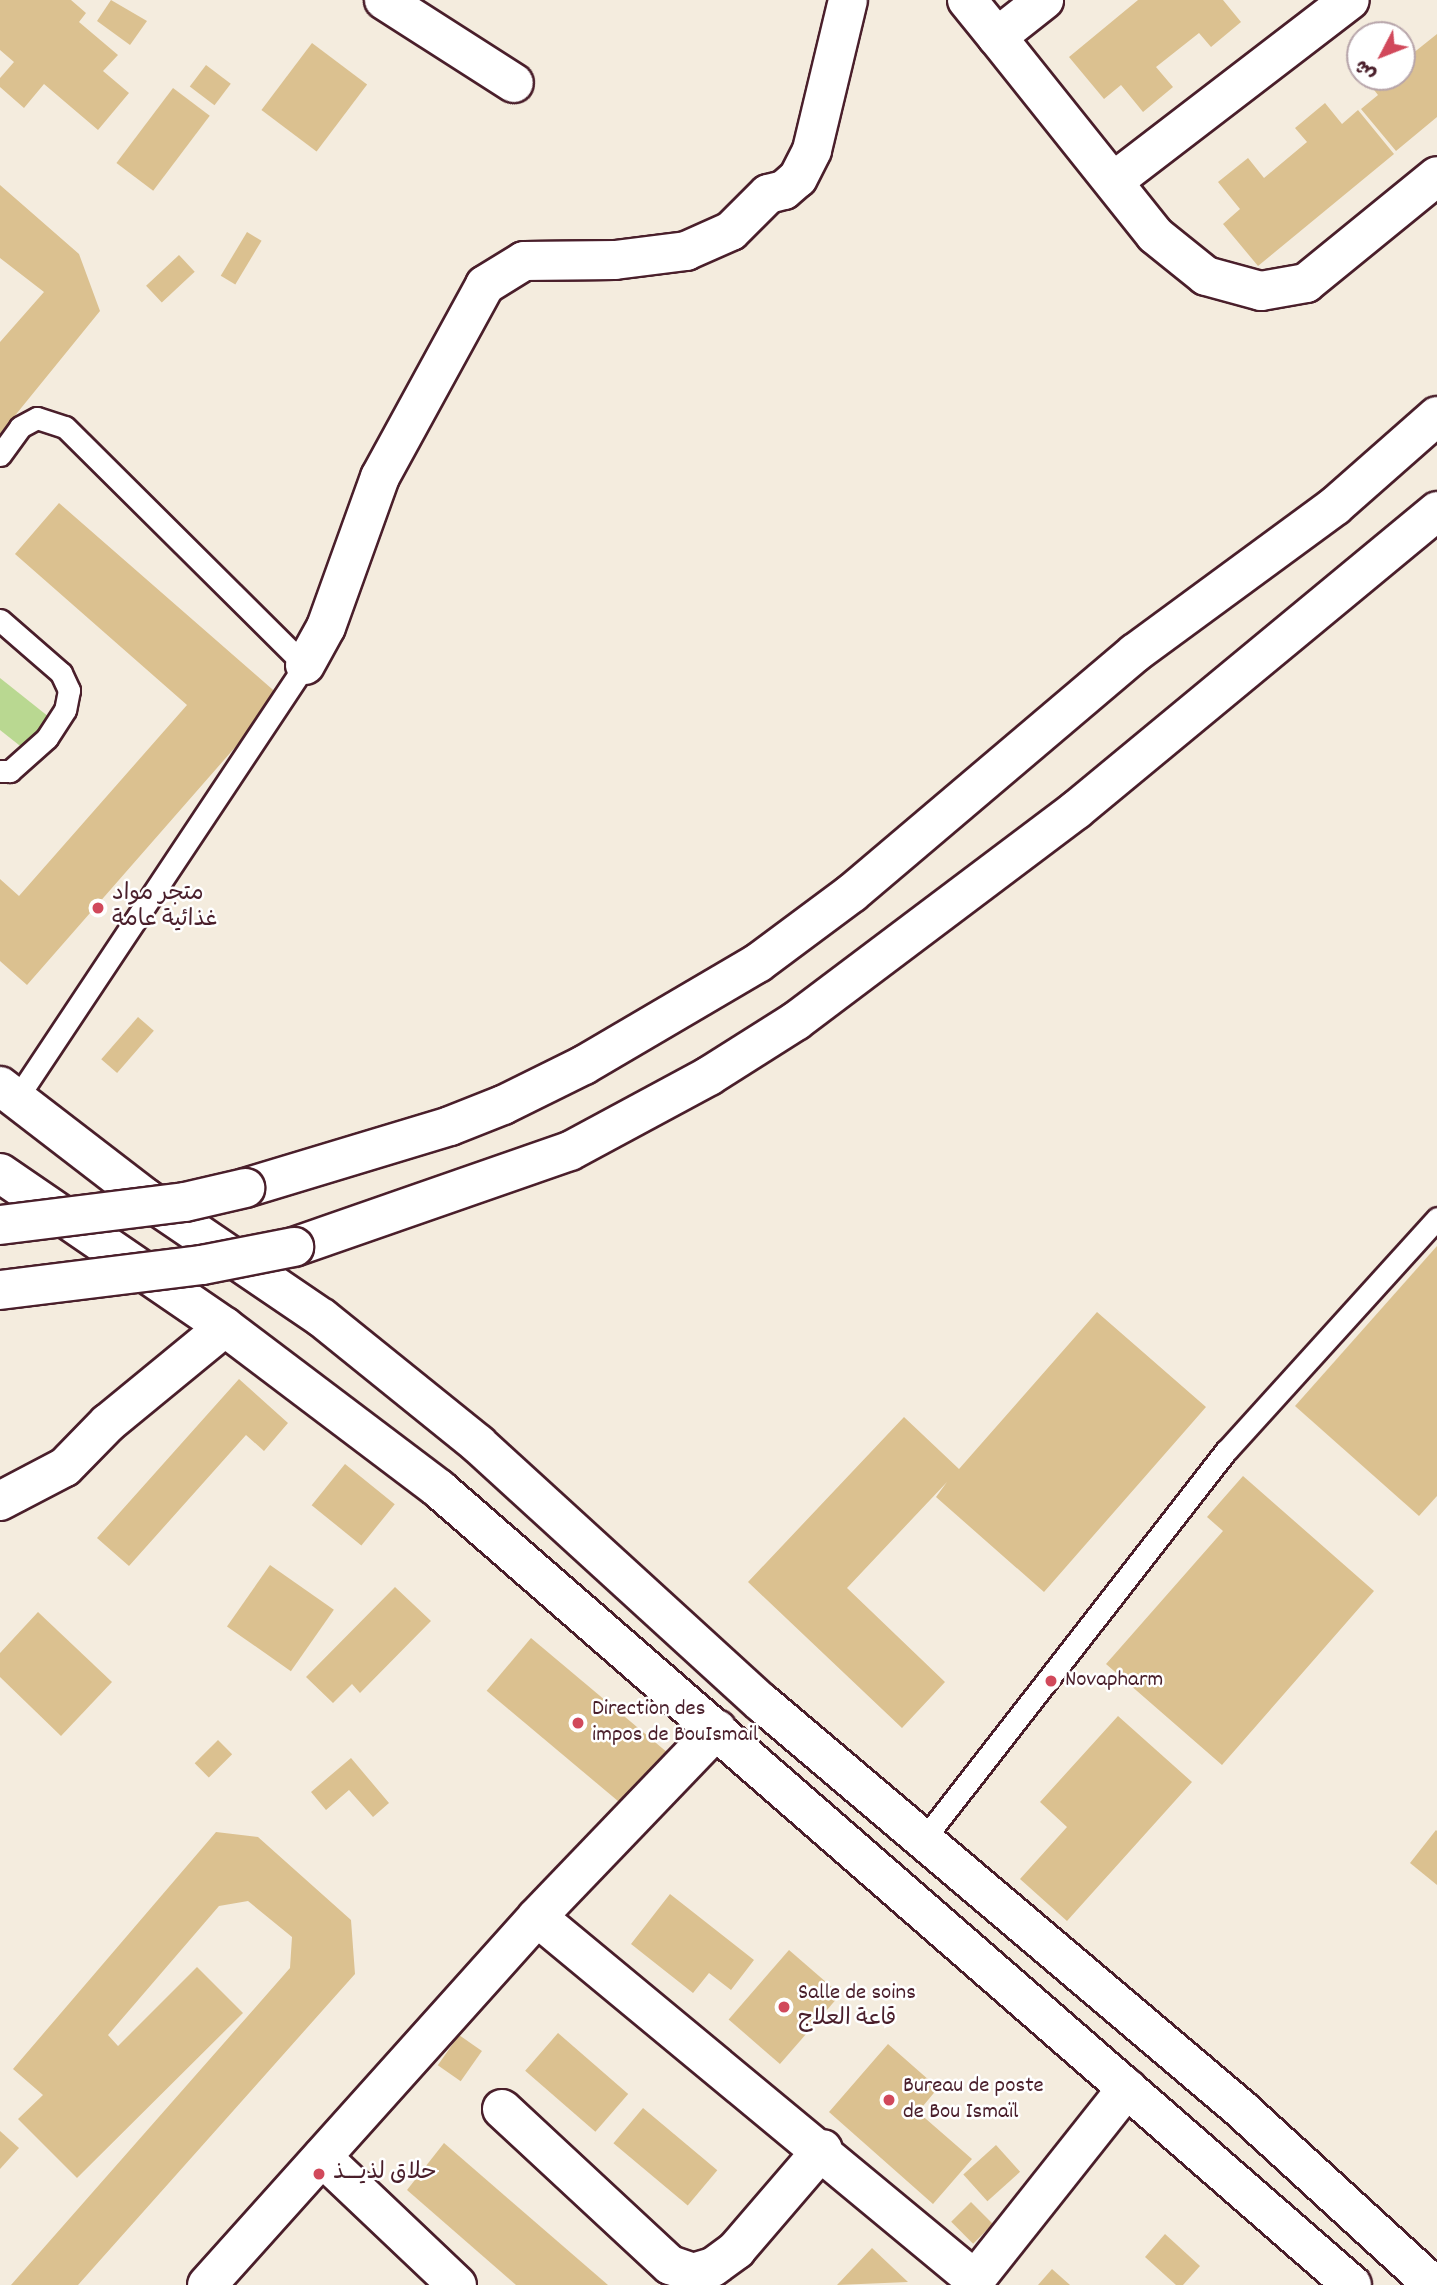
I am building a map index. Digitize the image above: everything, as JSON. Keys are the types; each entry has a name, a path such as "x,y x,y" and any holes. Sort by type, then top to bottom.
{"main road":[{"path":"384,0 514,83"},
{"path":"305,665 326,627 380,477 485,285 524,261 615,260 686,251 732,231 768,194 784,190 798,178 813,150 848,0"},
{"path":"967,0 1115,181 1155,235 1206,276 1261,291 1306,282 1437,176"},
{"path":"997,37 1044,0"},
{"path":"1115,181 1350,0"},
{"path":"0,1225 185,1202 245,1188 450,1126 503,1105 584,1065 758,963 852,893 1135,653 1335,506 1437,416"},
{"path":"0,1290 202,1265 294,1247 570,1151 709,1076 785,1028 1076,810 1437,510"},
{"path":"8,1092 144,1198 322,1318 478,1444 762,1703 1241,2109 1433,2285"},
{"path":"0,1173 225,1327 429,1482 717,1729 1352,2285"},
{"path":"0,1501 65,1467 108,1423 225,1327"},
{"path":"207,2285 537,1917 717,1729"},
{"path":"537,1917 823,2150 973,2283 1127,2088"},
{"path":"502,2109 670,2265 693,2273 713,2267 736,2250 823,2150"},
{"path":"322,2157 457,2285"}],"lane":[{"path":"0,455 20,427 37,418 65,427 305,665 8,1092"},
{"path":"0,620 61,673 69,690 65,710 47,738 10,771 0,771"},
{"path":"923,1840 1227,1450 1437,1218"}],"green space":[{"path":"0,678 49,717 24,749 0,730"}],"building":[{"path":"0,0 71,0 86,13 79,22 118,55 103,71 129,93 98,130 44,84 24,108 0,87 0,78 14,62 0,50"},
{"path":"111,0 147,21 130,45 97,21"},
{"path":"1138,0 1223,0 1241,22 1211,47 1199,33 1156,67 1173,87 1143,112 1121,85 1104,99 1069,57"},
{"path":"1437,34 1437,117 1396,151 1361,109 1378,95 1375,91 1416,91 1416,51"},
{"path":"312,43 367,85 317,152 261,110"},
{"path":"206,65 231,84 215,105 190,87"},
{"path":"173,88 210,116 153,191 116,163"},
{"path":"1325,103 1342,124 1358,110 1394,154 1258,266 1223,224 1240,209 1218,182 1248,158 1264,178 1307,142 1295,128"},
{"path":"0,185 79,254 100,311 0,434 0,342 44,292 0,258"},
{"path":"247,232 262,241 235,284 221,276"},
{"path":"179,255 195,272 162,303 146,286"},
{"path":"59,503 280,696 27,985 0,961 0,879 19,896 187,705 15,554"},
{"path":"138,1017 154,1031 117,1073 101,1059"},
{"path":"1437,1246 1437,1496 1419,1516 1295,1406"},
{"path":"1097,1312 1206,1407 1044,1592 936,1497 947,1482 847,1588 945,1682 902,1728 748,1582 904,1417 959,1469"},
{"path":"239,1379 288,1423 264,1451 246,1435 129,1566 97,1538"},
{"path":"345,1464 395,1504 361,1545 312,1505"},
{"path":"1243,1476 1374,1591 1222,1765 1106,1664 1223,1531 1207,1517"},
{"path":"270,1565 334,1610 291,1671 227,1626"},
{"path":"395,1587 431,1621 360,1693 352,1684 333,1703 306,1677"},
{"path":"38,1612 112,1682 61,1736 0,1677 0,1653"},
{"name":"Direction des impos de BouIsmail","path":"531,1638 669,1754 625,1807 487,1691"},
{"path":"1118,1716 1192,1782 1067,1921 1020,1879 1067,1827 1040,1802"},
{"path":"218,1740 232,1754 209,1777 195,1763"},
{"path":"351,1758 389,1803 373,1817 349,1790 326,1810 311,1792"},
{"path":"1437,1831 1437,1885 1410,1863"},
{"path":"216,1832 258,1837 351,1920 355,1974 78,2285 11,2285 290,1968 292,1937 248,1901 219,1906 108,2035 118,2046 197,1967 243,2013 77,2178 18,2119 43,2095 13,2069"},
{"path":"670,1894 754,1960 731,1990 709,1973 693,1993 631,1944"},
{"name":"Salle de soins قاعة العلاج","path":"789,1950 840,1995 780,2064 729,2019"},
{"path":"558,2033 628,2094 595,2132 525,2071"},
{"path":"459,2035 482,2051 461,2081 438,2065"},
{"path":"888,2044 938,2088 918,2112 972,2159 933,2204 829,2112"},
{"path":"643,2108 717,2170 688,2206 613,2143"},
{"path":"0,2131 19,2148 0,2169"},
{"path":"444,2143 608,2285 516,2285 407,2190"},
{"path":"996,2145 1020,2172 987,2201 963,2174"},
{"path":"971,2202 993,2224 973,2244 951,2222"},
{"path":"1165,2234 1200,2266 1183,2285 1176,2285 1145,2257"},
{"path":"872,2248 908,2282 837,2285"},
{"path":"1052,2269 1070,2285 1038,2285"}],"place":[{"name":"متجر مواد غذائية عامة","path":"98,908"},
{"name":"Novapharm","path":"1051,1681"},
{"name":"Direction des impos de BouIsmail","path":"578,1723"},
{"name":"Salle de soins قاعة العلاج","path":"784,2007"},
{"name":"Bureau de poste de Bou Ismaïl","path":"889,2100"},
{"name":"حلاق لذيـــذ","path":"319,2174"}]}
